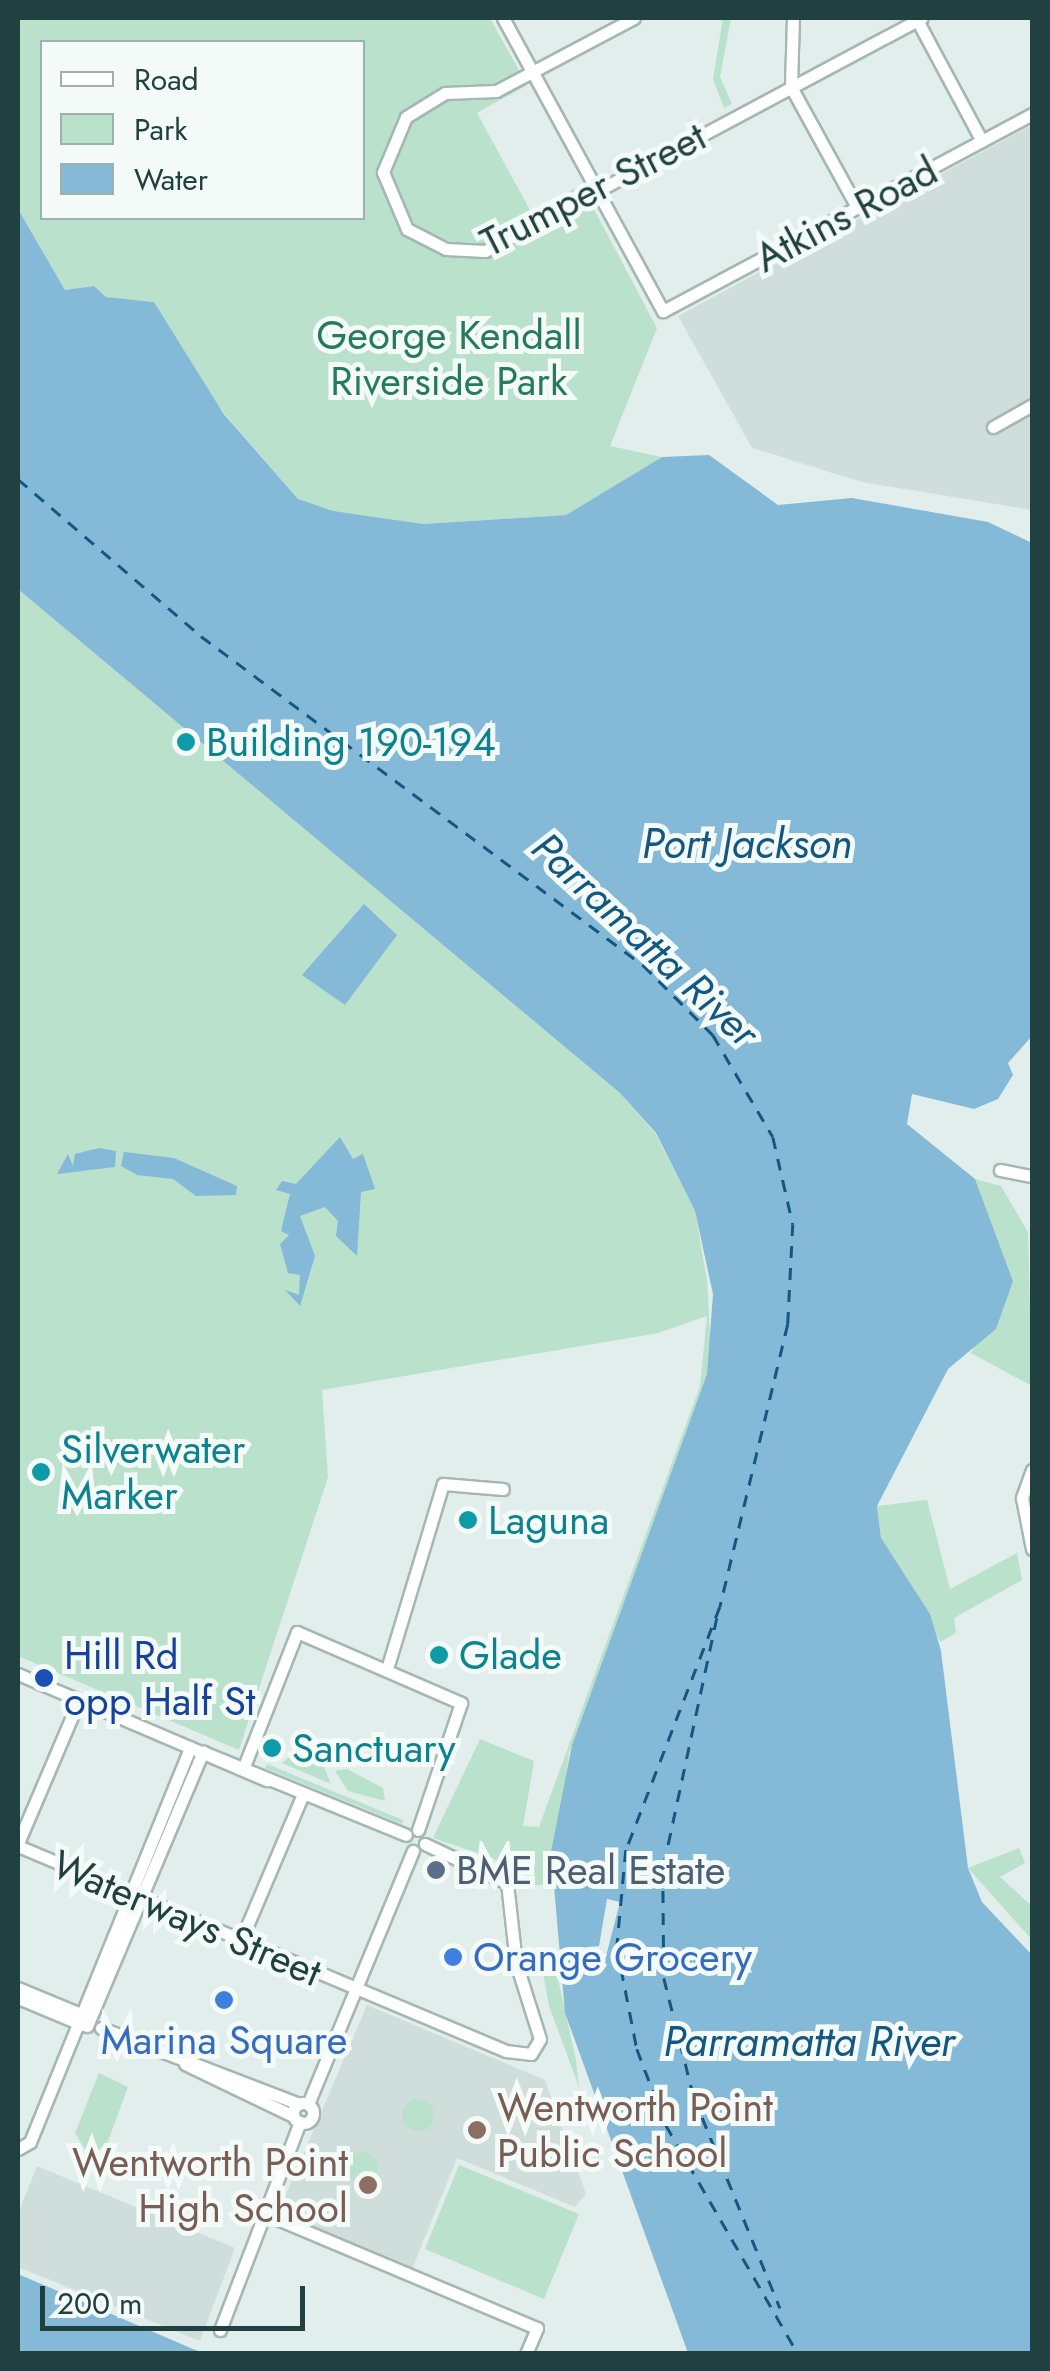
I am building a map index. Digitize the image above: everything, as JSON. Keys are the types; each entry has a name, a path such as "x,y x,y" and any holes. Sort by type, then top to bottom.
{"street":[{"path":"503,18 595,192"},
{"path":"532,72 634,18"},
{"path":"793,18 791,87 858,207"},
{"path":"919,19 982,140"},
{"name":"Trumper Street","path":"532,72 496,91 445,92 394,134 385,196 407,229 446,249 485,251 919,19"},
{"name":"Atkins Road","path":"595,192 658,308 1032,114"},
{"path":"992,426 1032,405"},
{"path":"1000,1170 1032,1176"},
{"path":"1032,1470 1022,1498 1032,1549"},
{"path":"387,1669 443,1484 503,1490"},
{"path":"246,1764 297,1632 387,1669 463,1708 412,1833 419,1848"},
{"path":"18,1674 267,1780 412,1833 419,1848 300,2112 220,2330"},
{"path":"18,1842 78,1700"},
{"path":"196,1749 246,1764 267,1780"},
{"path":"18,2149 30,2142 196,1749"},
{"path":"242,1940 303,1794"},
{"name":"Waterways Street","path":"18,1842 135,1896 506,2052 529,2055 539,2046 507,1883 419,1848"},
{"path":"18,1988 101,2028 300,2112"},
{"path":"18,1998 83,2020"},
{"path":"263,2213 536,2328 526,2354"}],"shaded area":[{"path":"1032,125 1032,510 862,482 752,448 678,316"},
{"path":"367,2005 545,2080 586,2194 575,2207 457,2158 412,2269 278,2213"},
{"path":"37,2166 235,2248 200,2341 18,2267 18,2214"}],"green space":[{"name":"George Kendall Riverside Park","path":"18,18 490,18 527,85 477,113 531,212 581,185 657,328 610,446 662,457 566,515 423,524 346,513 514,705 65,296 193,387 297,500 320,508 298,499 200,385 154,302 105,297 94,286 65,290 18,209"},
{"path":"723,18 731,18 720,77 732,104 724,108 713,79"},
{"path":"18,586 620,1093 655,1133 695,1211 707,1280 711,1355 707,1374 569,1753 552,1884 519,1886 493,1858 433,1838 480,1739 534,1761 523,1826 539,1827 700,1386 707,1316 658,1333 322,1390 328,1477 239,1750 18,1656"},
{"path":"975,1179 1001,1186 1028,1232 1032,1386 971,1353 1013,1281"},
{"path":"927,1500 950,1589 1017,1553 1022,1580 954,1618 956,1633 940,1642 881,1538 877,1506"},
{"path":"298,1750 319,1755 331,1784 282,1763"},
{"path":"267,1764 403,1820 402,1824 265,1768"},
{"path":"347,1769 383,1788 385,1801 348,1791 335,1771"},
{"path":"1019,1848 1025,1863 1000,1877 1032,1906 1032,1940 968,1868"},
{"path":"554,1961 579,2087 549,2006 541,1962"},
{"path":"99,2073 128,2087 107,2144 89,2156 75,2133"},
{"path":"418,2099 429,2104 434,2115 429,2126 418,2131 407,2126 402,2115 407,2104"},
{"path":"362,2152 373,2157 378,2168 373,2179 362,2184 351,2179 346,2168 351,2157"},
{"path":"459,2165 579,2214 544,2299 425,2249"}],"water":[{"name":"Port Jackson","path":"18,209 65,290 94,286 106,297 154,302 223,413 298,499 333,511 423,524 566,515 662,457 709,455 778,505 852,498 988,522 1032,543 1032,1036 1008,1063 1013,1075 998,1099 974,1109 912,1094 907,1124 975,1179 1013,1281 996,1329 948,1369 877,1506 881,1538 930,1614 941,1651 968,1868 982,1902 1032,1955 1032,2353 688,2353 565,2013 551,1852 572,1745 707,1374 713,1294 695,1211 656,1133 620,1093 18,589"},
{"path":"364,904 397,935 345,1005 302,975"},
{"path":"340,1137 353,1159 363,1154 375,1189 361,1192 357,1256 336,1236 338,1221 325,1207 300,1216 315,1256 300,1306 285,1290 299,1295 300,1275 288,1273 280,1244 289,1235 281,1231 290,1194 276,1190 282,1181 296,1184"},
{"path":"99,1148 116,1151 115,1167 57,1174 68,1154 73,1166 75,1154"},
{"path":"124,1152 174,1158 237,1186 236,1195 196,1196 173,1179 137,1175 121,1166"},
{"path":"18,2274 193,2349 204,2353 18,2353"}],"pier":[{"path":"607,1899 620,1902 605,1960 556,1960 556,1950 599,1946"}],"ferry route":[{"path":"18,479 201,636 643,965 713,1035 773,1137 793,1224 788,1324 720,1607 626,1850 617,1947 637,2049 666,2125 798,2354"},
{"path":"717,1618 663,1869 664,1978 694,2097 780,2308"}],"place":[{"name":"Building 190-194","path":"186,742"},
{"name":"Silverwater Marker","path":"41,1472"},
{"name":"Laguna","path":"468,1520"},
{"name":"Glade","path":"439,1655"},
{"name":"Hill Rd opp Half St","path":"44,1678"},
{"name":"Sanctuary","path":"272,1748"},
{"name":"BME Real Estate","path":"436,1870"},
{"name":"Orange Grocery","path":"453,1957"},
{"name":"Marina Square","path":"224,2000"},
{"name":"Wentworth Point Public School","path":"477,2130"},
{"name":"Wentworth Point High School","path":"368,2185"}],"water label":[{"name":"Parramatta River","path":"645,940"},
{"name":"Parramatta River","path":"809,2042"}]}
